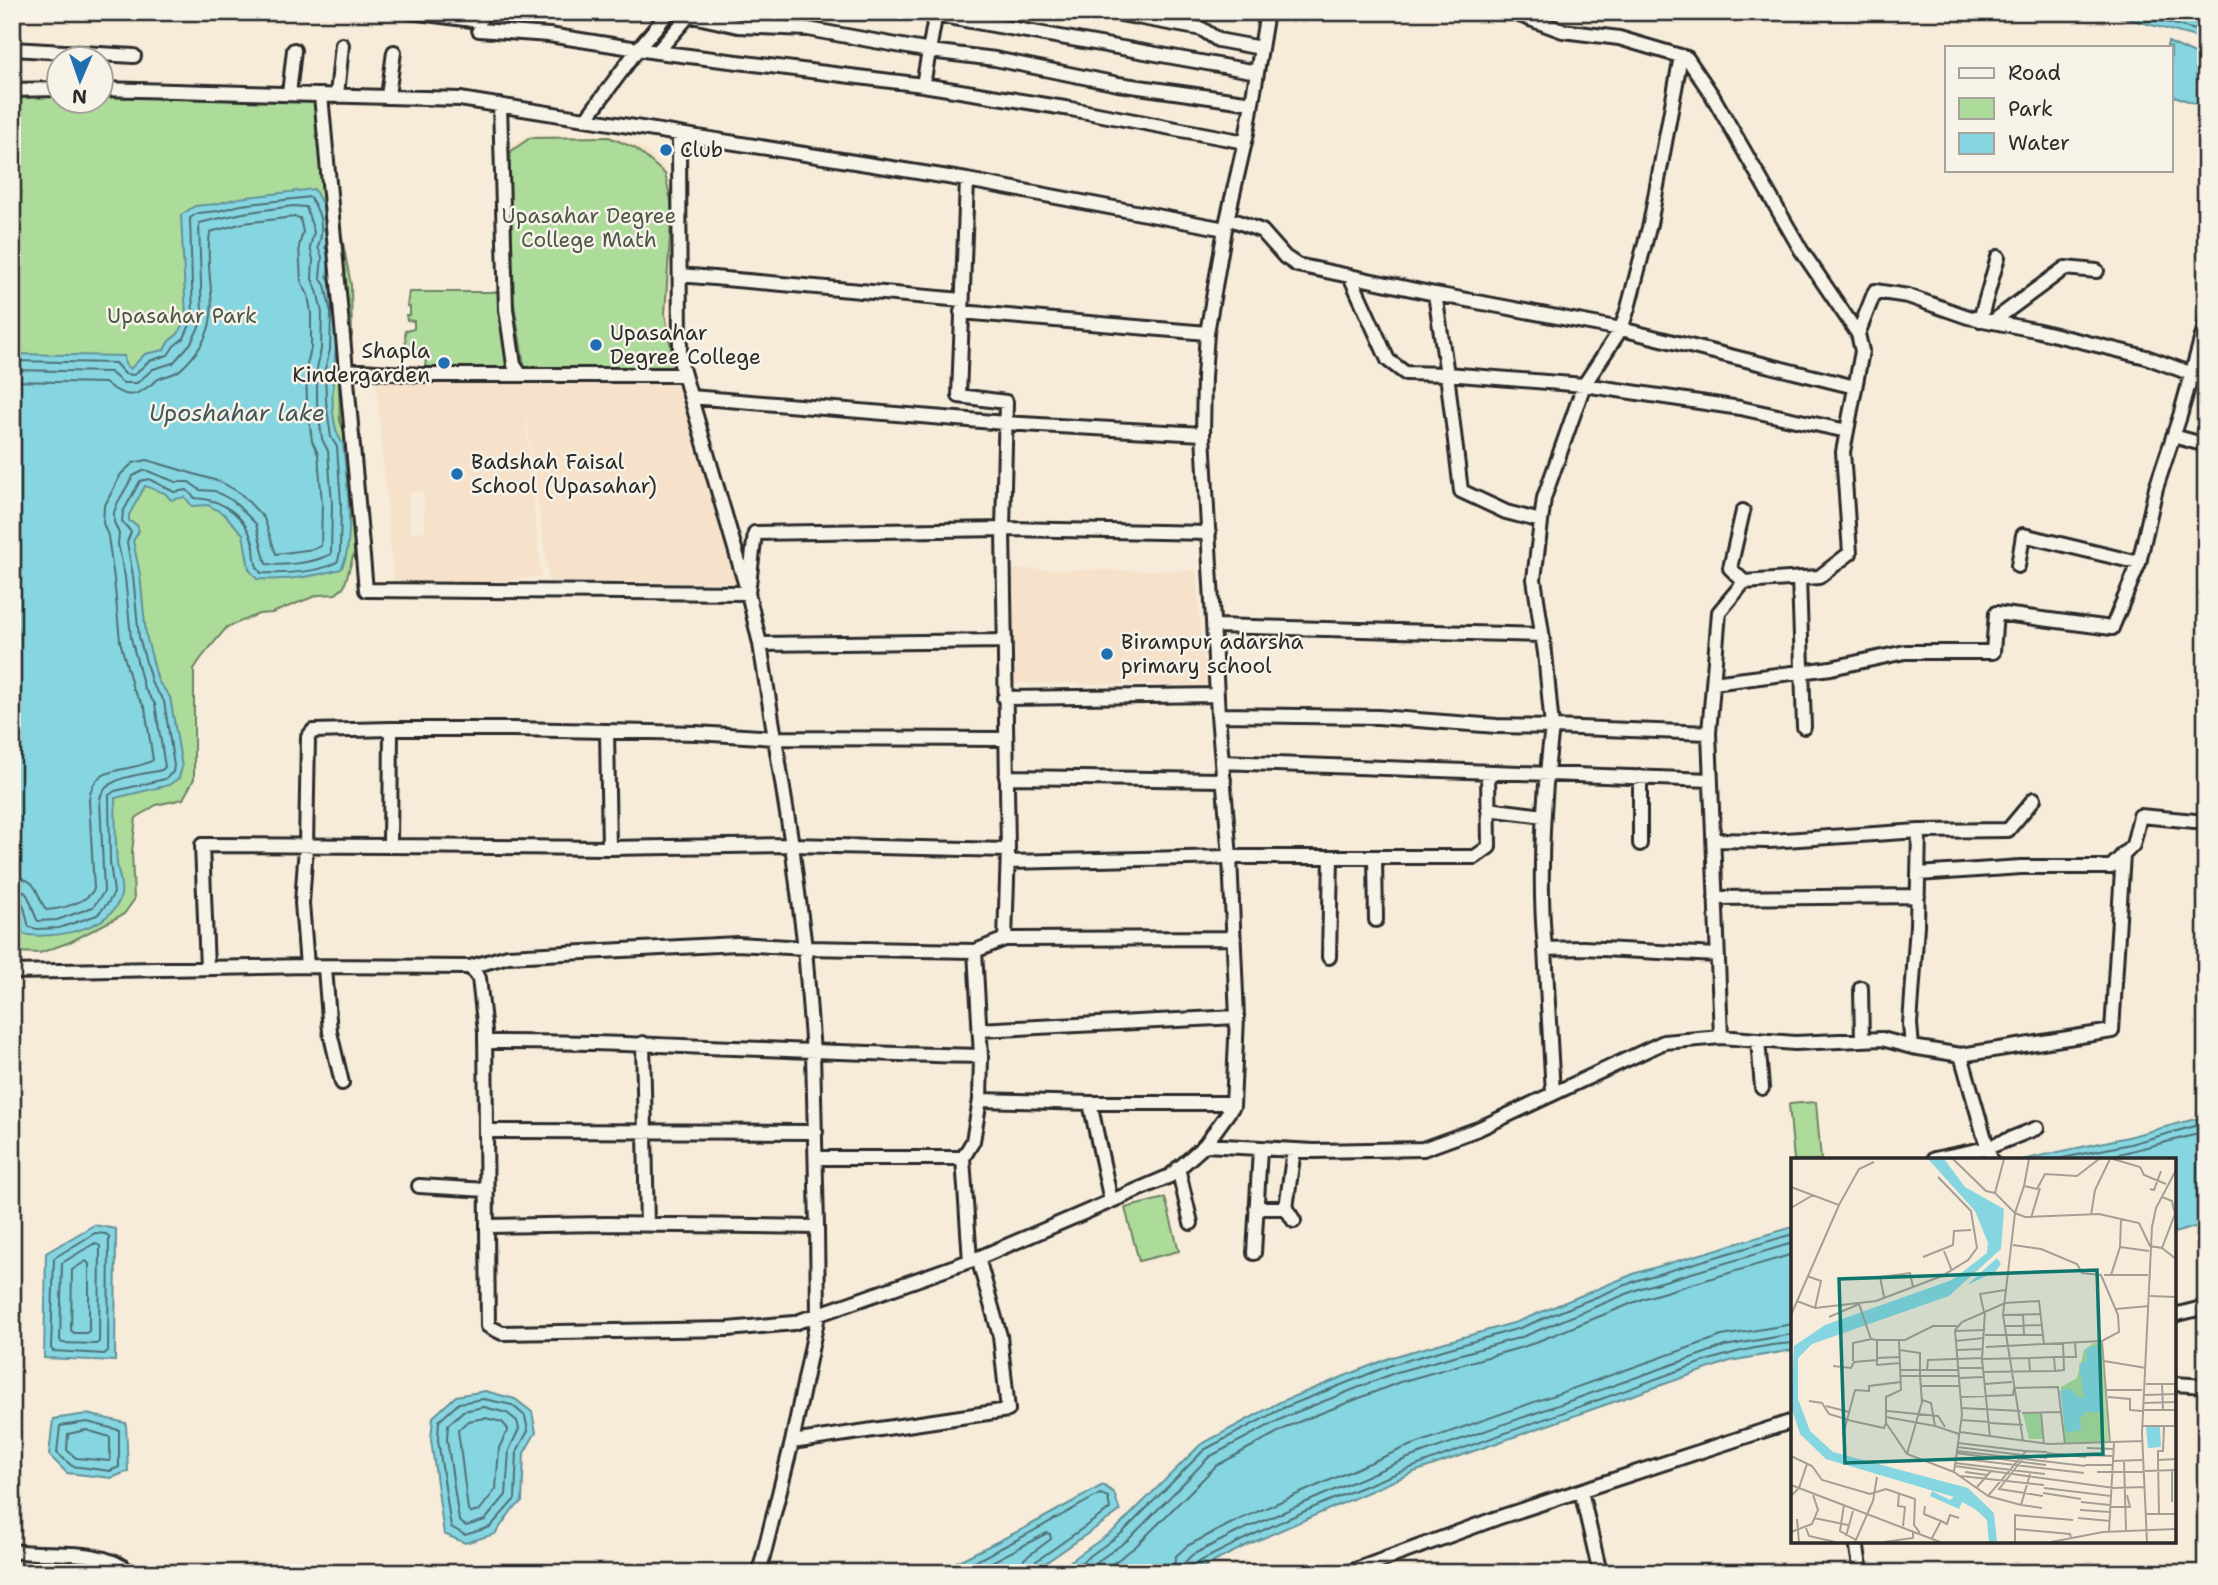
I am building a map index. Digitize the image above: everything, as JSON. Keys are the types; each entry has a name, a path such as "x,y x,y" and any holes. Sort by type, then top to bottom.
{"street":[{"path":"411,12 479,26 657,52 923,85 1071,109 1245,142"},
{"path":"586,119 638,49 671,12 691,13 738,26 808,29 930,51 995,59 1118,84 1252,103"},
{"path":"920,12 1257,72"},
{"path":"1109,12 1202,29 1219,40 1261,48"},
{"path":"470,967 479,978 485,1042 488,1326 502,1333 729,1329 794,1323 974,1259 1170,1176 1205,1145 1233,1106 1237,1017 1230,857 1217,695 1203,434 1204,377 1207,333 1226,223 1245,142 1267,12"},
{"path":"1511,12 1563,31 1619,38 1687,58 1712,95 1801,250 1858,334 1862,351 1843,452 1850,553 1819,577 1744,582 1719,612 1709,733 1721,1037"},
{"path":"657,52 691,13"},
{"path":"923,85 935,13"},
{"path":"337,94 342,45"},
{"path":"12,49 134,56"},
{"path":"289,94 294,50"},
{"path":"388,96 394,52"},
{"path":"1553,1094 1542,920 1546,774 1552,727 1534,579 1541,521 1544,498 1584,385 1621,329 1628,308 1650,224 1681,56"},
{"path":"12,90 46,89"},
{"path":"116,89 460,99 1226,223 1262,231 1285,257 1297,265 1621,329 1855,387"},
{"path":"321,94 366,590 748,593"},
{"path":"500,105 506,309 514,365 521,375"},
{"path":"679,134 680,361 748,593 760,644 792,845 805,948 813,1052 818,1316 792,1442 760,1573"},
{"path":"967,180 958,396 1006,402 1003,529 1008,856 1005,939"},
{"path":"1986,321 1998,257"},
{"path":"1986,321 2065,268 2097,271"},
{"path":"680,275 786,283 961,306 1207,333"},
{"path":"1350,276 1388,360 1405,373 1584,385 1740,408 1847,431"},
{"path":"1858,334 1875,291 1908,296 1986,321 2146,357 2206,379"},
{"path":"1435,294 1461,491 1506,512 1541,521"},
{"path":"1713,683 1803,671 1905,652 1993,652 1996,613 2112,628 2138,563 2156,488 2206,322"},
{"path":"346,370 421,375 684,375"},
{"path":"691,397 1005,423 1203,434"},
{"path":"2173,436 2206,445"},
{"path":"1743,511 1730,568 1744,582"},
{"path":"748,593 755,533 1003,529 1209,533"},
{"path":"2018,566 2023,536 2138,563"},
{"path":"1798,578 1804,727"},
{"path":"1214,626 1542,635"},
{"path":"760,644 1004,641"},
{"path":"1004,698 1217,695"},
{"path":"1219,715 1378,717 1497,726 1709,733"},
{"path":"390,846 391,729"},
{"path":"307,966 302,903 308,737 313,731 607,731 775,738 1006,739"},
{"path":"607,731 609,848"},
{"path":"1222,762 1712,780"},
{"path":"206,968 202,845 609,848 792,845 1008,856 1475,857 1489,847 1488,772"},
{"path":"1006,777 1224,780"},
{"path":"1640,777 1640,844"},
{"path":"1714,841 1769,841 1919,831 2008,830 2034,799"},
{"path":"1488,809 1544,816"},
{"path":"1919,874 2021,867 2111,867 2133,845 2140,816 2206,822"},
{"path":"1912,1047 1910,1024 1919,831"},
{"path":"1205,1145 1294,1150 1423,1149 1478,1129 1664,1042 1721,1037 1795,1044 1882,1039 1961,1055 2112,1031 2123,854"},
{"path":"1329,957 1331,857"},
{"path":"1375,858 1376,920"},
{"path":"1715,898 1918,896"},
{"path":"12,972 307,966 470,967 508,956 737,944 975,951 1005,939 1234,938"},
{"path":"1545,949 1583,948 1717,954"},
{"path":"792,1442 1008,1410 1000,1336 974,1259 963,1158 973,1141 980,1100 981,1056 975,951"},
{"path":"325,968 330,1032 342,1083"},
{"path":"1861,988 1863,1040"},
{"path":"979,1030 1237,1017"},
{"path":"1758,1040 1762,1088"},
{"path":"485,1042 643,1043 813,1052 981,1056"},
{"path":"643,1043 647,1224"},
{"path":"1961,1055 1989,1154"},
{"path":"980,1100 1090,1103 1233,1102"},
{"path":"1090,1103 1111,1201"},
{"path":"1945,1158 1989,1154 2037,1128"},
{"path":"486,1131 816,1132"},
{"path":"1254,1253 1260,1149"},
{"path":"1294,1150 1286,1208 1294,1221"},
{"path":"816,1158 963,1158"},
{"path":"1178,1168 1191,1223"},
{"path":"419,1185 487,1190"},
{"path":"1256,1208 1286,1208"},
{"path":"487,1226 647,1224 817,1227"},
{"path":"2176,1314 2206,1307"},
{"path":"2176,1384 2206,1386"},
{"path":"1347,1573 1497,1518 1791,1422"},
{"path":"1581,1491 1600,1573"},
{"path":"1856,1543 1861,1573"},
{"path":"12,1551 70,1552 122,1564 131,1573"}],"shaded area":[{"name":"Upasahar Degree College","path":"529,135 612,135 646,150 666,170 674,199 668,313 684,379 750,570 743,582 549,582 524,402 541,577 395,590 376,383 520,370 507,292 507,149","holes":["423,491 425,531 410,532 408,492"]},
{"name":"Birampur adarsha primary school","path":"1009,569 1196,571 1208,685 1010,683"}],"green space":[{"name":"Uposhahar lake","path":"12,96 46,96 46,116 116,116 116,97 325,101 341,232 351,285 352,336 339,386 340,420 347,441 348,487 353,505 354,553 344,587 336,594 318,595 227,627 194,669 194,779 183,799 156,805 136,818 132,852 134,900 124,914 70,942 40,953 12,952"},
{"name":"Upasahar Degree College Math","path":"609,137 635,148 665,174 672,205 665,314 675,370 525,371 508,268 508,169 511,151 530,138"},
{"path":"409,292 501,292 511,370 425,373 426,349 406,349 405,331 414,329 414,321 407,320 406,315 410,315 410,307 407,306"},
{"path":"1816,1102 1821,1158 1794,1158 1789,1104"},
{"path":"1165,1198 1179,1251 1139,1261 1125,1208"}],"water":[{"path":"2104,12 2206,12 2206,40"},
{"path":"2168,42 2206,59 2206,92 2202,106 2172,95 2172,46 2167,46"},
{"name":"Uposhahar lake","path":"314,189 328,218 329,232 325,248 330,256 327,277 335,291 337,310 333,406 335,427 343,444 348,490 346,558 341,569 331,572 289,579 257,579 249,569 243,534 224,514 208,505 192,506 185,497 171,500 165,493 145,486 129,515 129,521 137,525 139,531 133,541 140,574 146,635 158,681 170,697 182,767 179,778 169,785 115,798 116,855 121,883 121,895 116,907 106,917 80,930 64,934 23,934 15,903 12,873 12,354 124,356 125,364 130,369 145,354 164,350 169,341 178,334 186,317 181,215 195,206"},
{"path":"2206,1116 2206,1224 2176,1232 2176,1158 2031,1158 2128,1137"},
{"path":"94,1225 116,1229 115,1361 44,1358 46,1253"},
{"path":"1791,1228 1791,1350 1730,1361 1414,1472 1247,1545 1192,1573 1054,1573 1117,1528 1200,1445 1280,1402 1392,1357 1517,1322 1636,1273"},
{"path":"485,1391 515,1399 532,1412 536,1432 524,1453 522,1502 512,1510 495,1534 465,1543 444,1534 431,1440 433,1417 456,1396"},
{"path":"87,1414 126,1423 128,1471 112,1478 67,1473 49,1455 53,1419"},
{"path":"1103,1485 1114,1493 1120,1511 1031,1573 934,1573 1023,1529"}],"place":[{"name":"Club","path":"666,150"},
{"name":"Upasahar Degree College","path":"596,345"},
{"name":"Shapla Kindergarden","path":"444,363"},
{"name":"Badshah Faisal School (Upasahar)","path":"457,474"},
{"name":"Birampur adarsha primary school","path":"1107,654"}],"park label":[{"name":"Upasahar Park","path":"182,316"}]}
